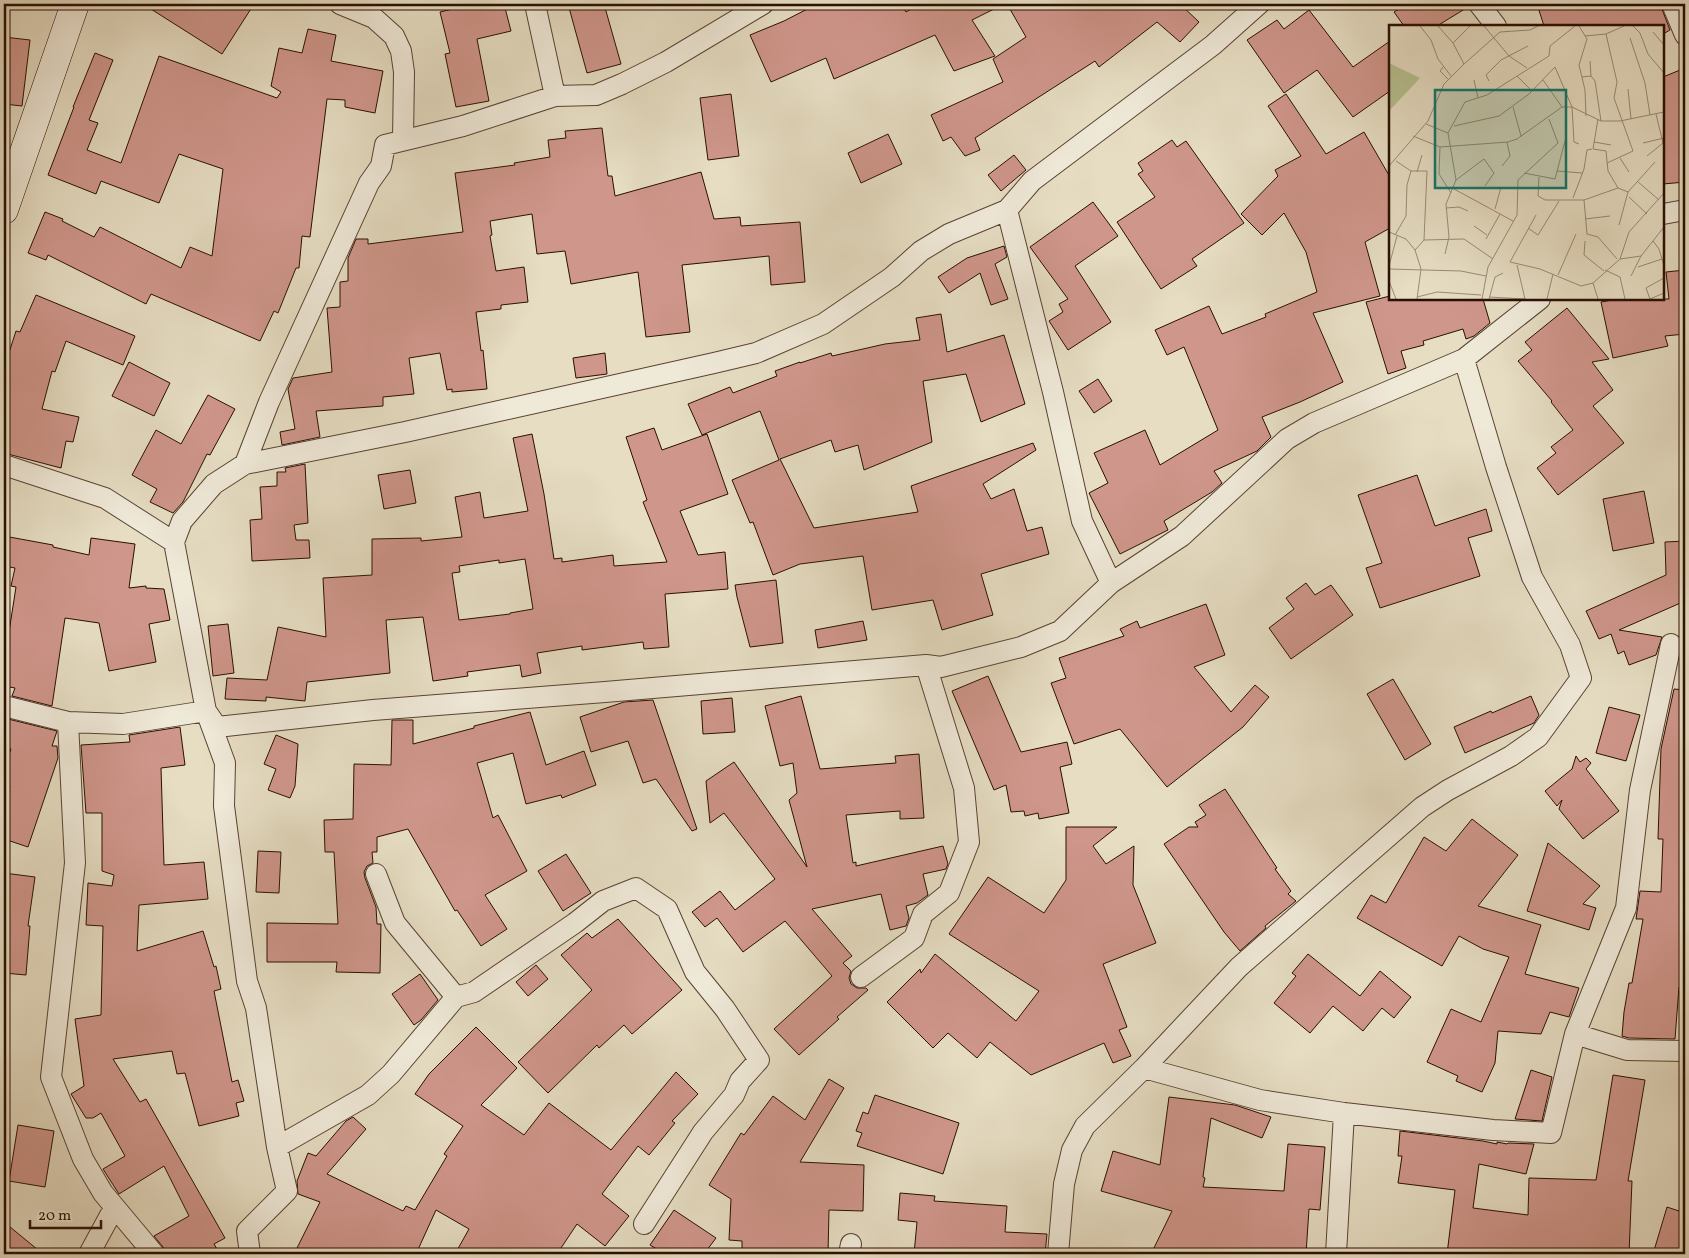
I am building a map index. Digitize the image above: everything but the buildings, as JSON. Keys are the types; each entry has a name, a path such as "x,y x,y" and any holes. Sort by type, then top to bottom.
{"street":[{"path":"4,210 75,4"},
{"path":"340,4 374,18 394,36 401,51 404,72 403,140"},
{"path":"535,4 555,96"},
{"path":"245,464 269,402 301,329 369,183 381,166 384,145 463,126 555,96 596,95 666,62 763,4"},
{"path":"1479,4 1495,25"},
{"path":"1672,4 1685,35"},
{"path":"250,1254 247,1231 287,1191 277,1147 256,1008 247,981 244,962 224,806 226,763 206,711 174,542 182,521 214,484 245,464 405,432 756,353 823,324 892,277 921,252 942,238 1007,210 1032,182 1213,45 1255,5"},
{"path":"1007,210 1053,392 1082,521 1111,583"},
{"path":"1664,214 1685,210"},
{"path":"206,711 217,727 373,710 926,665 942,667 1021,648 1060,631 1111,583 1182,536 1287,439 1314,423 1464,358 1539,300"},
{"path":"1058,1254 1064,1184 1072,1150 1085,1126 1144,1068 1239,967 1422,807 1448,790 1511,756 1538,737 1581,678 1570,645 1532,577 1496,467 1464,358"},
{"path":"4,466 105,498 174,542"},
{"path":"1144,1068 1260,1100 1344,1113 1493,1130 1551,1133 1576,1034 1626,908 1640,790 1671,644"},
{"path":"861,977 914,938 923,914 948,893 969,842 964,788 926,665"},
{"path":"4,706 68,722 124,724 206,711"},
{"path":"68,722 75,863 51,1078 83,1159 114,1208 154,1254"},
{"path":"376,874 396,923 456,997"},
{"path":"277,1147 368,1096 391,1074 456,997 474,992 575,924 603,901 636,888 667,909 695,972 725,1009 759,1060 740,1081 734,1096 703,1132 644,1224"},
{"path":"1576,1034 1627,1050 1685,1051"},
{"path":"1336,1254 1344,1113"},
{"path":"89,1254 114,1208"}]}
